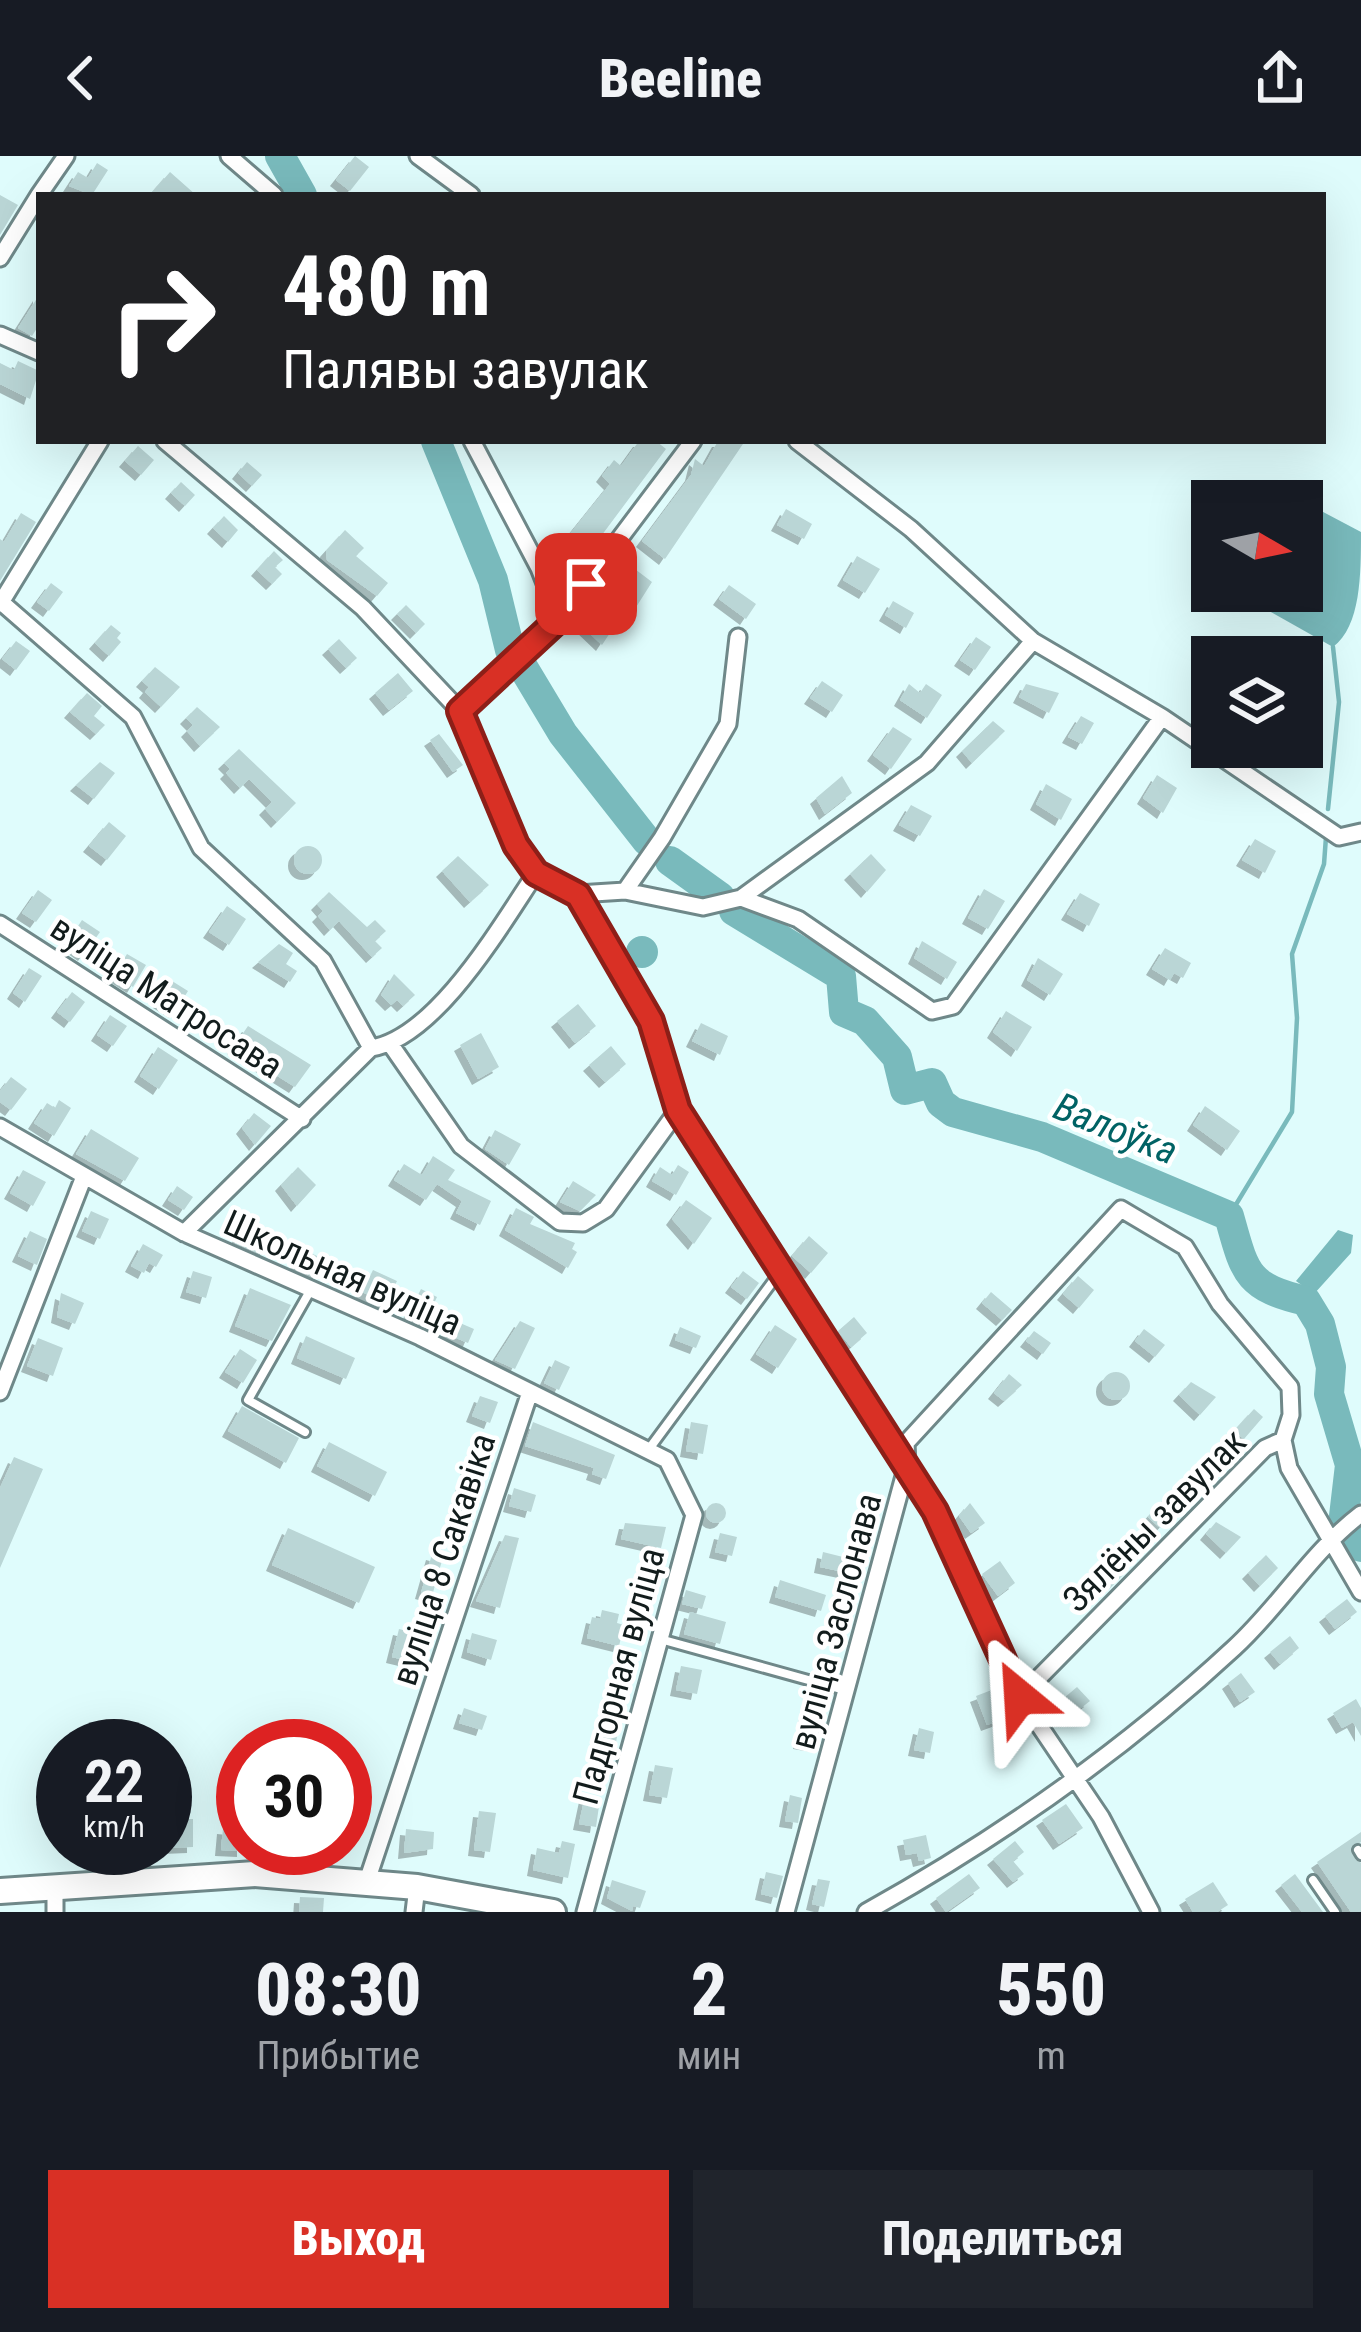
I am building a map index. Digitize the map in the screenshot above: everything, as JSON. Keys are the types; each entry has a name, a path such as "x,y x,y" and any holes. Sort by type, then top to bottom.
{"main road":[{"path":"0,1891 55,1900 255,1874 367,1881 416,1899 553,1912"}],"street":[{"path":"41,192 66,156"},
{"path":"229,156 271,192"},
{"path":"418,156 466,192"},
{"path":"0,258 36,200"},
{"path":"0,335 36,351"},
{"path":"98,444 0,603 133,717 201,848 323,961 371,1048"},
{"path":"169,444 363,608 460,711 516,845 536,873 578,895 651,1021 678,1110 784,1267 935,1511 1020,1697 1074,1778 1150,1912"},
{"path":"474,444 539,568 559,619"},
{"path":"460,711 559,619 691,444"},
{"path":"801,444 911,529 1033,641 1162,717 1339,837 1361,832"},
{"path":"625,891 662,838 728,724 738,637"},
{"path":"578,895 625,891 703,907 741,898 927,763 1033,641"},
{"path":"741,898 797,919 932,1011 953,1006 1162,717"},
{"path":"184,1234 371,1048 391,1045 464,978 536,873"},
{"name":"вуліца Матросава","path":"0,923 302,1119"},
{"path":"391,1045 461,1146 560,1222 583,1222 606,1209 678,1110"},
{"name":"Школьная вуліца","path":"0,1127 184,1234 311,1289 667,1460"},
{"path":"0,1392 83,1179"},
{"name":"вуліца Заслонава","path":"786,1912 907,1465 906,1442 1121,1209 1185,1247 1220,1304 1290,1387 1291,1415 1283,1440"},
{"name":"вуліца 8 Сакавіка","path":"367,1881 530,1392"},
{"path":"1283,1440 1289,1468 1361,1592"},
{"name":"Зялёны завулак","path":"1020,1697 1264,1448 1283,1440"},
{"name":"Падгорная вуліца","path":"586,1912 694,1515 667,1460"},
{"path":"866,1912 961,1859 1074,1778 1236,1647 1330,1538 1361,1514"}],"lane":[{"path":"648,1451 784,1267"},
{"path":"305,1432 248,1400 311,1289"},
{"path":"659,1639 849,1691"},
{"path":"1313,1880 1335,1912"}],"water":[{"path":"1323,512 1361,532 1360,581 1354,612 1342,638 1333,647 1323,641 1323,636 1313,636 1271,612 1323,612"},
{"path":"642,936 653,941 658,952 653,963 642,968 631,963 626,952 631,941"},
{"path":"1338,1230 1353,1235 1351,1253 1314,1294 1296,1281"}],"building":[{"path":"355,156 369,167 350,191 336,180"},
{"path":"97,163 108,170 94,192 69,186 78,172 88,178"},
{"path":"170,172 193,192 153,192"},
{"path":"0,195 18,205 0,235"},
{"path":"36,300 32,336 18,328"},
{"path":"18,361 36,370 30,399 0,384 0,363 14,370"},
{"path":"637,444 660,444 666,449 590,551 570,534 610,484 602,476 614,460 621,466"},
{"path":"716,444 743,444 665,559 642,541 691,475 695,459 704,466"},
{"path":"138,446 154,460 141,475 125,461"},
{"path":"247,462 262,475 252,486 238,473"},
{"path":"181,482 195,495 185,506 171,493"},
{"path":"786,509 812,524 804,539 777,525"},
{"path":"21,513 36,522 0,581 0,539 4,542"},
{"path":"224,516 238,530 228,542 213,528"},
{"path":"345,530 364,548 356,556 388,583 377,596 327,560 326,551"},
{"path":"274,551 283,560 275,567 282,574 272,584 257,570"},
{"path":"857,556 880,569 865,593 843,580"},
{"path":"627,563 652,582 633,612 627,607 602,645 581,625"},
{"path":"51,583 63,592 49,611 37,602"},
{"path":"729,585 756,604 746,619 719,599"},
{"path":"893,601 914,613 906,628 885,615"},
{"path":"406,605 425,624 416,633 397,614"},
{"path":"111,625 121,633 117,638 121,642 109,656 95,643"},
{"path":"976,637 991,647 975,670 960,660"},
{"path":"339,639 357,658 346,668 328,649"},
{"path":"16,641 30,651 16,670 2,659"},
{"path":"155,667 180,687 161,707 145,692 149,687 142,681"},
{"path":"398,673 413,691 389,710 375,693"},
{"path":"822,681 843,695 832,712 810,698"},
{"path":"909,684 920,693 926,684 942,695 927,718 900,700"},
{"path":"1026,684 1059,693 1049,713 1019,697"},
{"path":"87,693 102,706 94,716 105,725 96,734 70,712"},
{"path":"197,707 220,727 200,746 187,731 193,725 186,718"},
{"path":"1081,716 1094,723 1082,744 1068,737"},
{"path":"993,721 1005,731 972,763 962,751"},
{"path":"893,727 912,739 891,769 873,755"},
{"path":"439,734 463,765 453,772 430,740"},
{"path":"239,749 296,803 277,822 265,809 272,802 249,779 240,788 226,773 230,769 224,763"},
{"path":"100,762 115,773 94,799 76,785"},
{"path":"1157,775 1177,788 1163,813 1143,798"},
{"path":"842,776 852,793 825,814 816,798"},
{"path":"1046,784 1072,799 1061,820 1036,804"},
{"path":"911,805 932,816 920,836 899,825"},
{"path":"109,822 126,836 107,860 89,846"},
{"path":"1255,839 1276,851 1265,873 1242,860"},
{"path":"308,846 318,850 322,860 318,870 308,874 298,870 294,860 298,850"},
{"path":"871,854 886,870 867,892 850,874"},
{"path":"458,856 489,885 470,902 442,871"},
{"path":"984,889 1005,901 988,929 968,918"},
{"path":"38,890 52,900 36,922 22,913"},
{"path":"329,892 367,927 375,920 386,931 375,941 382,948 372,957 339,921 330,930 318,916 323,911 317,904"},
{"path":"1080,893 1100,904 1089,926 1067,914"},
{"path":"227,906 246,919 229,945 209,932"},
{"path":"82,920 100,932 84,955 67,943"},
{"path":"922,941 957,962 947,979 914,958"},
{"path":"279,944 293,953 286,964 297,971 290,982 258,962"},
{"path":"1165,948 1191,963 1183,978 1174,973 1170,980 1152,969"},
{"path":"127,954 146,965 133,987 114,975"},
{"path":"1038,958 1063,974 1050,995 1027,980"},
{"path":"29,968 42,976 25,1002 13,993"},
{"path":"394,974 415,995 403,1006 397,1000 391,1005 381,995"},
{"path":"172,981 188,991 175,1012 159,1002"},
{"path":"72,992 85,1002 70,1022 57,1012"},
{"path":"578,1004 596,1026 575,1043 557,1021"},
{"path":"1006,1011 1032,1027 1017,1051 993,1032"},
{"path":"110,1015 127,1026 113,1046 97,1035"},
{"path":"701,1023 728,1036 720,1055 692,1041"},
{"path":"248,1026 311,1065 295,1087 233,1048"},
{"path":"481,1033 499,1067 478,1079 460,1045"},
{"path":"611,1046 626,1064 605,1082 589,1065"},
{"path":"158,1047 178,1060 159,1089 140,1076"},
{"path":"11,1077 27,1089 11,1110 0,1102 0,1091"},
{"path":"59,1100 71,1108 54,1136 34,1123 47,1103 55,1108"},
{"path":"1205,1106 1240,1131 1227,1150 1193,1125"},
{"path":"254,1113 271,1126 255,1145 242,1128"},
{"path":"91,1129 139,1158 125,1181 76,1154"},
{"path":"495,1130 521,1144 509,1165 485,1149"},
{"path":"433,1156 455,1170 448,1180 491,1201 480,1225 456,1213 462,1201 437,1184 426,1200 394,1180 404,1164 422,1175"},
{"path":"678,1165 689,1172 676,1195 652,1181 660,1167 672,1175"},
{"path":"298,1167 316,1185 297,1206 281,1185"},
{"path":"23,1170 46,1182 33,1206 10,1193"},
{"path":"573,1181 596,1195 580,1211 560,1202"},
{"path":"177,1186 193,1197 184,1210 168,1200"},
{"path":"686,1200 712,1218 694,1244 672,1219"},
{"path":"516,1208 534,1217 530,1224 575,1243 572,1249 577,1252 568,1268 505,1230"},
{"path":"91,1211 109,1219 100,1239 82,1231"},
{"path":"255,1225 274,1233 263,1255 235,1243 242,1228 251,1233"},
{"path":"30,1231 47,1239 37,1265 18,1256"},
{"path":"809,1236 828,1253 811,1273 792,1256"},
{"path":"143,1244 163,1255 156,1267 149,1263 144,1273 131,1266"},
{"path":"303,1249 325,1260 316,1278 294,1268"},
{"path":"373,1270 397,1281 386,1303 362,1292"},
{"path":"193,1271 212,1277 206,1298 186,1292"},
{"path":"743,1271 759,1283 747,1299 731,1287"},
{"path":"1078,1276 1094,1290 1079,1308 1063,1294"},
{"path":"250,1288 291,1305 272,1341 235,1326"},
{"path":"421,1289 437,1297 425,1323 408,1315"},
{"path":"991,1292 1012,1310 1002,1320 982,1303"},
{"path":"61,1293 84,1303 75,1324 57,1317"},
{"path":"854,1317 867,1333 851,1347 838,1331"},
{"path":"453,1320 474,1329 468,1343 447,1334"},
{"path":"520,1321 535,1328 515,1369 495,1360"},
{"path":"775,1325 797,1339 778,1368 756,1354"},
{"path":"680,1327 701,1336 696,1348 675,1340"},
{"path":"1144,1329 1165,1345 1155,1357 1135,1341"},
{"path":"1034,1331 1051,1343 1043,1354 1026,1341"},
{"path":"306,1336 355,1358 346,1379 297,1358"},
{"path":"38,1338 63,1348 53,1376 27,1366"},
{"path":"240,1349 257,1360 243,1383 225,1372"},
{"path":"555,1360 570,1367 559,1390 544,1383"},
{"path":"1116,1372 1126,1376 1130,1386 1126,1396 1116,1400 1106,1396 1102,1386 1106,1376"},
{"path":"1009,1374 1022,1385 1004,1401 994,1393"},
{"path":"1191,1382 1216,1397 1200,1415 1179,1395"},
{"path":"480,1396 498,1402 490,1423 472,1416"},
{"path":"242,1406 299,1438 286,1463 228,1431"},
{"path":"1254,1409 1263,1417 1244,1439 1234,1431"},
{"path":"533,1422 615,1455 606,1479 592,1474 594,1468 525,1446"},
{"path":"691,1422 708,1425 703,1454 686,1451"},
{"path":"329,1442 387,1472 375,1496 317,1466"},
{"path":"14,1457 43,1469 0,1568 0,1488"},
{"path":"1211,1461 1221,1469 1207,1485 1197,1477"},
{"path":"468,1464 482,1468 470,1521 452,1516"},
{"path":"514,1488 536,1495 531,1512 509,1506"},
{"path":"1164,1499 1176,1510 1160,1528 1148,1517"},
{"path":"716,1503 726,1513 716,1523 706,1513"},
{"path":"970,1503 985,1523 971,1533 959,1516"},
{"path":"1216,1522 1241,1537 1226,1553 1206,1534"},
{"path":"625,1523 666,1527 661,1548 621,1539"},
{"path":"288,1528 375,1567 359,1603 272,1565"},
{"path":"720,1533 737,1537 732,1556 715,1552"},
{"path":"505,1535 519,1538 500,1608 476,1601"},
{"path":"823,1552 847,1558 844,1572 820,1567"},
{"path":"432,1554 443,1557 432,1596 421,1593"},
{"path":"1266,1555 1278,1568 1260,1586 1248,1573"},
{"path":"1110,1556 1126,1572 1110,1588 1094,1572"},
{"path":"1000,1561 1015,1583 998,1596 982,1574"},
{"path":"780,1580 826,1595 821,1611 775,1597"},
{"path":"686,1590 706,1596 702,1609 682,1604"},
{"path":"1347,1599 1357,1612 1335,1629 1325,1616"},
{"path":"602,1610 619,1614 617,1623 624,1625 619,1646 587,1638 592,1617 600,1619"},
{"path":"690,1612 726,1622 720,1644 684,1634"},
{"path":"399,1629 426,1636 422,1653 415,1652 413,1662 392,1657"},
{"path":"472,1633 497,1640 491,1660 467,1652"},
{"path":"1290,1636 1299,1648 1280,1664 1270,1652"},
{"path":"681,1666 702,1670 697,1694 676,1690"},
{"path":"1241,1673 1255,1692 1240,1702 1228,1683"},
{"path":"1077,1687 1090,1701 1076,1712 1064,1698"},
{"path":"997,1688 1009,1717 987,1725 976,1696"},
{"path":"1356,1699 1361,1708 1361,1736 1353,1722 1342,1728 1333,1713"},
{"path":"464,1708 487,1716 482,1730 459,1723"},
{"path":"806,1709 824,1713 817,1746 799,1743"},
{"path":"599,1727 618,1731 614,1754 595,1750"},
{"path":"919,1728 934,1732 930,1753 914,1750"},
{"path":"655,1765 673,1768 667,1798 649,1795"},
{"path":"790,1795 802,1798 798,1823 785,1821"},
{"path":"585,1796 600,1799 596,1827 579,1824"},
{"path":"1066,1804 1083,1828 1059,1844 1042,1820"},
{"path":"479,1811 496,1813 490,1852 474,1850"},
{"path":"406,1829 434,1832 433,1849 404,1853"},
{"path":"1361,1832 1361,1842 1350,1849 1361,1863 1361,1912 1351,1912 1317,1862"},
{"path":"926,1835 931,1858 919,1861 917,1853 906,1855 903,1840"},
{"path":"562,1841 575,1844 568,1878 533,1870 537,1848 559,1853"},
{"path":"1015,1841 1024,1852 1013,1861 1024,1874 1013,1882 993,1859"},
{"path":"766,1872 783,1876 777,1898 761,1894"},
{"path":"969,1874 980,1888 946,1912 936,1898"},
{"path":"1295,1874 1323,1912 1302,1912 1281,1885"},
{"path":"818,1879 830,1881 824,1907 812,1904"},
{"path":"612,1880 646,1891 640,1908 633,1906 632,1911 607,1898"},
{"path":"1213,1882 1228,1905 1217,1912 1193,1912 1185,1899"},
{"path":"300,1897 324,1898 323,1912 299,1912"}],"waterway":[{"name":"Валоўка","path":"280,156 300,192"},
{"name":"Валоўка","path":"437,444 493,580 510,650"},
{"path":"1328,809 1339,702 1333,647"},
{"name":"Валоўка","path":"521,664 563,734 647,841"},
{"path":"1229,1216 1292,1112 1297,1018 1292,954 1324,864 1326,837"},
{"name":"Валоўка","path":"670,861 720,897"},
{"name":"Валоўка","path":"734,911 841,976 844,1012 865,1021 897,1057 905,1090 932,1083 941,1103 953,1112 1042,1137 1229,1216 1251,1275 1271,1290 1306,1301 1320,1324 1331,1367 1329,1394 1350,1465 1344,1516"},
{"name":"Валоўка","path":"1354,1540 1361,1547"}],"route":[{"path":"586,584 559,619 460,711 516,845 536,873 578,895 651,1021 678,1110 784,1267 935,1511 1020,1697"}]}
